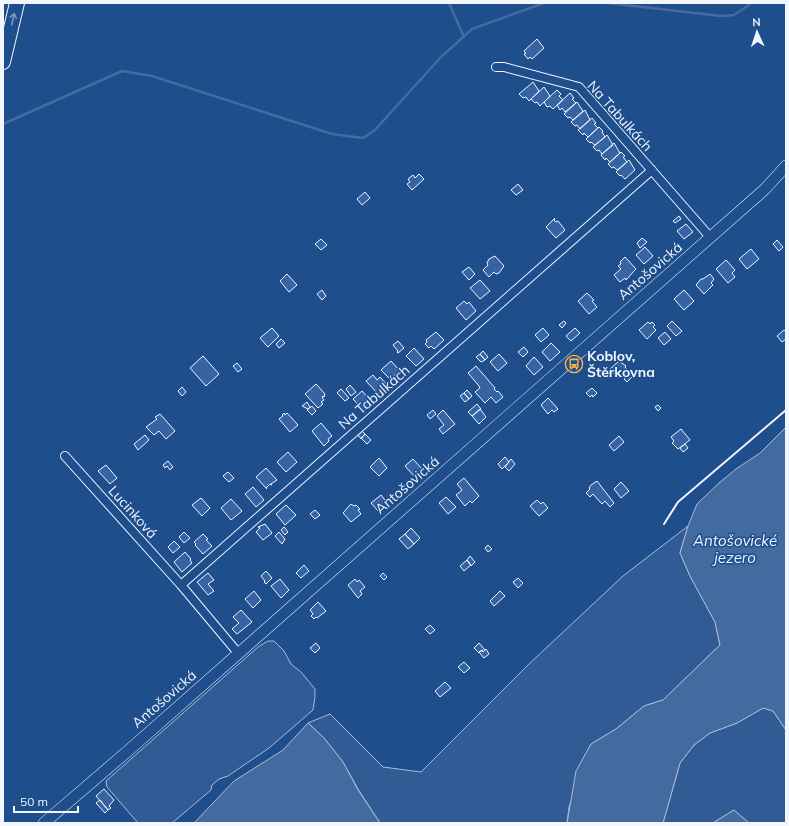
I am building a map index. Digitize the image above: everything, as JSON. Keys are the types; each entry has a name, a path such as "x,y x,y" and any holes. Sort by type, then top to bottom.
{"highway":[{"path":"3,62 17,3"}],"street":[{"name":"Na Tabulkách","path":"496,67 504,67 579,87 710,237"},
{"name":"Antošovická","path":"44,823 765,189 786,166"},
{"name":"Na Tabulkách","path":"181,585 652,170"},
{"name":"Lucinková","path":"64,456 181,585"},
{"path":"181,585 238,653"}],"shaded area":[{"path":"688,526 680,553 690,576 715,622 720,645 663,700 644,706 616,729 591,744 569,807 567,823 380,823 343,762 324,738 308,723 330,714 383,767 421,772 528,665 623,576"},
{"path":"268,641 274,641 284,651 291,664 301,672 315,689 313,710 269,748 228,776 219,779 212,785 211,790 172,823 138,823 107,787 106,781 258,647"},
{"path":"763,708 773,711 786,730 786,823 749,823 734,810 713,823 663,823 680,763 694,745 710,733 737,723"}],"water":[{"name":"Antošovické jezero","path":"786,427 786,730 773,711 763,708 737,723 710,733 694,745 680,763 663,823 567,823 576,771 591,744 616,729 644,706 663,700 720,645 715,622 690,576 680,553 688,526 697,504 736,469 760,453"},
{"path":"308,723 324,738 343,762 358,790 380,823 194,823 234,781 283,750"},
{"path":"734,810 749,823 713,823"}],"building":[{"path":"537,39 544,48 532,59 530,57 528,59 524,54 526,53 524,51"},
{"path":"533,82 539,91 529,101 526,97 523,98 519,94"},
{"path":"544,87 550,96 540,106 537,102 535,103 531,99"},
{"path":"557,90 561,94 559,96 563,100 553,109 550,106 547,107 544,102"},
{"path":"570,93 574,98 572,99 576,103 565,112 562,108 560,110 557,105"},
{"path":"577,102 583,111 573,120 564,114"},
{"path":"585,110 590,120 580,129 577,125 575,126 571,122"},
{"path":"592,118 596,123 594,124 598,128 588,137 584,133 583,135 578,130"},
{"path":"599,127 603,131 602,132 605,137 595,145 586,139"},
{"path":"607,135 613,145 602,154 599,150 597,151 593,147"},
{"path":"614,143 620,153 610,162 606,158 605,160 601,155"},
{"path":"621,152 625,156 623,157 627,162 617,170 608,164"},
{"path":"629,160 635,170 625,179 616,172"},
{"path":"419,174 424,179 412,190 407,184 410,182 408,179 413,175 415,178"},
{"path":"518,184 523,190 516,195 511,190"},
{"path":"365,192 370,198 362,205 357,199"},
{"path":"679,216 681,219 675,223 673,221"},
{"path":"555,218 554,220 556,222 558,221 565,230 556,238 546,227"},
{"path":"686,224 693,232 684,239 677,231"},
{"path":"642,238 647,242 640,248 637,243"},
{"path":"321,239 327,245 321,250 315,244"},
{"path":"777,240 783,247 779,251 773,244"},
{"path":"645,247 653,256 644,264 636,255"},
{"path":"751,249 759,259 747,269 739,259"},
{"path":"495,256 504,266 499,273 496,274 494,272 489,277 483,270 488,265 487,263 489,259"},
{"path":"625,257 636,269 626,280 625,278 620,282 614,275 621,269 618,266"},
{"path":"726,260 735,270 732,273 735,277 728,283 716,269"},
{"path":"469,267 475,274 469,280 462,272"},
{"path":"287,274 297,285 289,292 280,281"},
{"path":"710,274 714,279 711,283 713,285 704,294 696,285 701,279"},
{"path":"480,280 490,291 480,299 470,288"},
{"path":"322,290 326,296 322,300 317,294"},
{"path":"684,290 694,301 684,310 674,299"},
{"path":"587,293 594,300 592,301 597,307 589,314 578,301"},
{"path":"464,301 467,304 469,302 476,311 466,320 456,308"},
{"path":"564,321 566,323 562,328 559,325"},
{"path":"672,321 682,331 676,336 667,326"},
{"path":"648,322 650,324 652,322 655,325 653,327 656,330 647,339 639,330"},
{"path":"272,328 279,336 268,347 260,338"},
{"path":"543,328 549,335 541,342 535,335"},
{"path":"575,328 580,333 571,341 566,336"},
{"path":"784,330 786,332 786,339 782,342 777,336"},
{"path":"436,332 444,340 434,349 431,346 429,348 425,344 427,342 426,340"},
{"path":"665,332 671,339 664,345 658,338"},
{"path":"281,339 285,343 279,348 276,344"},
{"path":"398,341 404,348 398,353 393,345"},
{"path":"551,343 560,352 550,361 542,352"},
{"path":"524,347 528,352 523,357 518,352"},
{"path":"414,348 424,359 416,366 406,356"},
{"path":"483,351 488,357 485,360 480,354"},
{"path":"480,354 485,360 481,362 476,357"},
{"path":"499,354 507,363 498,371 490,362"},
{"path":"203,356 219,374 206,386 190,368"},
{"path":"534,357 543,367 534,375 526,366"},
{"path":"391,361 400,371 390,379 381,370"},
{"path":"619,361 626,366 625,367 630,373 625,378 619,373 618,374 620,376 618,378 610,369"},
{"path":"237,363 242,369 238,372 233,366"},
{"path":"476,366 495,388 494,389 503,397 496,403 491,397 485,403 475,392 480,388 468,373"},
{"path":"630,373 633,376 627,382 624,379"},
{"path":"373,375 377,380 380,377 388,386 378,394 366,381"},
{"path":"316,384 325,394 324,397 322,397 324,400 321,402 323,404 318,408 305,394"},
{"path":"350,385 356,392 351,396 346,389"},
{"path":"182,387 186,392 182,396 178,391"},
{"path":"592,388 597,393 593,397 592,395 590,397 586,393"},
{"path":"341,389 349,398 345,401 337,393"},
{"path":"467,390 472,396 469,399 464,393"},
{"path":"362,391 373,403 364,411 353,399"},
{"path":"464,393 469,399 465,402 460,396"},
{"path":"548,398 558,409 554,412 552,410 548,414 541,405"},
{"path":"307,402 310,407 308,409 302,406"},
{"path":"477,404 481,409 472,416 468,412"},
{"path":"658,405 661,408 658,411 655,407"},
{"path":"312,406 316,411 312,415 307,410"},
{"path":"480,409 486,417 479,424 472,416"},
{"path":"433,410 436,414 430,419 427,415"},
{"path":"443,410 455,424 443,434 439,429 444,425 437,416"},
{"path":"284,413 285,415 287,413 298,425 290,432 279,419"},
{"path":"160,414 175,431 166,439 159,431 154,435 146,427 157,419 155,417"},
{"path":"321,423 332,436 328,439 329,441 324,446 312,431"},
{"path":"681,429 690,440 678,449 672,443 674,441 671,437"},
{"path":"362,431 365,434 361,439 358,435"},
{"path":"365,434 371,440 367,444 361,438"},
{"path":"145,435 149,440 138,450 134,444"},
{"path":"619,436 624,442 614,451 609,445"},
{"path":"685,444 688,448 683,452 680,448"},
{"path":"288,452 297,462 286,472 277,462"},
{"path":"505,457 509,462 502,469 498,464"},
{"path":"379,458 387,468 379,476 370,467"},
{"path":"413,459 423,470 415,477 405,466"},
{"path":"511,459 515,464 509,471 505,467"},
{"path":"168,461 173,467 170,470 167,466 165,468 163,465"},
{"path":"106,465 117,478 110,484 98,471"},
{"path":"266,468 277,480 266,488 256,477"},
{"path":"228,472 234,478 229,482 223,476"},
{"path":"464,478 479,496 472,503 470,501 465,506 456,495 462,490 457,484"},
{"path":"597,481 614,503 610,507 605,501 602,504 593,494 590,497 586,493 590,489 589,488 591,485"},
{"path":"621,482 629,491 621,498 614,489"},
{"path":"253,487 264,500 256,507 245,494"},
{"path":"381,495 388,504 379,512 371,503"},
{"path":"446,497 456,507 448,514 439,503"},
{"path":"201,498 210,508 202,516 192,505"},
{"path":"231,499 242,511 231,520 221,508"},
{"path":"537,500 541,504 543,502 548,508 539,516 530,506"},
{"path":"351,504 354,506 356,505 360,509 358,510 361,514 351,522 343,513"},
{"path":"286,505 296,515 285,525 276,514"},
{"path":"315,510 320,515 315,519 310,514"},
{"path":"265,524 272,533 263,540 256,532 260,528 258,527"},
{"path":"284,527 288,532 285,535 281,530"},
{"path":"411,528 420,538 414,544 405,534"},
{"path":"184,532 190,538 184,543 179,537"},
{"path":"279,532 285,539 282,544 275,536"},
{"path":"203,534 212,546 203,554 194,542"},
{"path":"405,534 414,544 408,549 399,539"},
{"path":"174,541 180,547 173,553 168,547"},
{"path":"488,545 492,549 488,552 485,548"},
{"path":"185,552 191,559 190,560 192,563 182,572 174,562"},
{"path":"470,556 475,562 471,566 467,560"},
{"path":"467,560 471,565 464,571 460,566"},
{"path":"304,565 309,571 301,578 296,573"},
{"path":"266,571 272,578 266,584 261,576"},
{"path":"208,573 214,580 208,584 214,591 208,595 197,582"},
{"path":"383,573 387,577 384,580 380,576"},
{"path":"518,578 523,583 518,588 513,582"},
{"path":"280,579 289,590 281,598 271,586"},
{"path":"355,579 357,582 359,580 365,587 360,591 362,594 358,598 348,585"},
{"path":"254,591 261,600 253,608 245,599"},
{"path":"500,591 505,596 494,606 490,601"},
{"path":"318,602 326,611 314,619 311,616 313,614 310,610"},
{"path":"241,610 252,622 237,634 232,629 239,623 233,617"},
{"path":"430,625 435,630 430,634 425,629"},
{"path":"316,643 320,648 315,653 310,648"},
{"path":"479,643 485,650 483,652 482,650 479,653 474,648"},
{"path":"486,649 489,654 484,658 479,652 482,650 483,652"},
{"path":"464,662 470,668 464,673 458,667"},
{"path":"445,682 451,688 440,697 435,691"},
{"path":"104,789 114,800 109,806 111,808 108,810 96,796"},
{"path":"100,800 108,810 105,813 96,803"}],"waterway":[{"path":"449,3 464,37"},
{"path":"3,124 122,71 152,76 332,134 363,138 374,131 441,57 472,29 544,3"},
{"path":"608,3 721,16 734,15 752,3"}],"wall":[{"path":"664,524 678,502 786,410"}],"place":[{"name":"Koblov, Štěrkovna","path":"574,364"}]}
